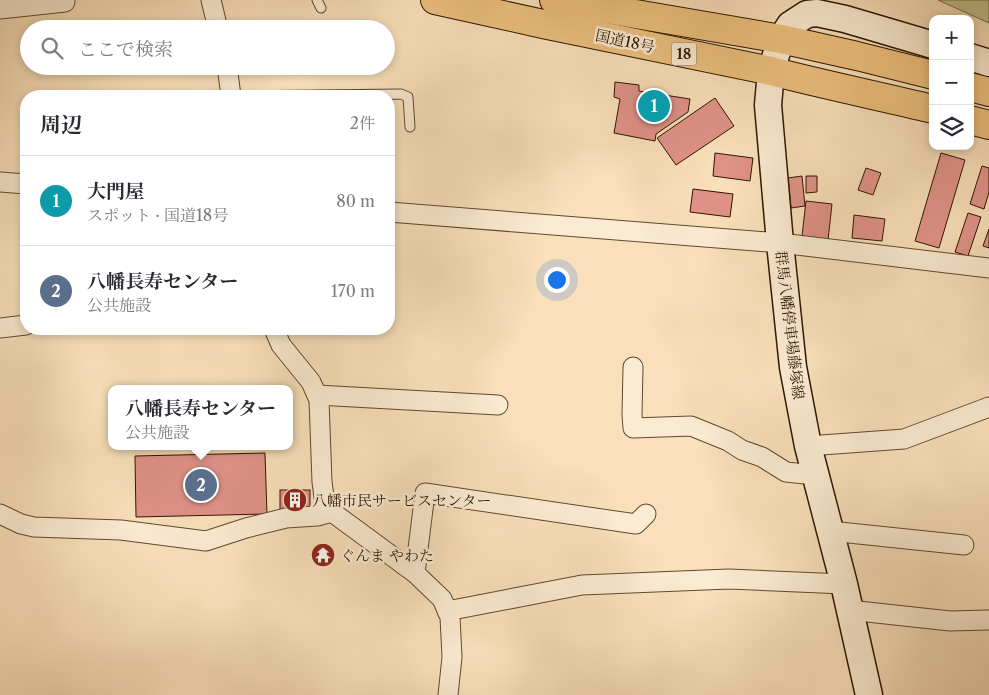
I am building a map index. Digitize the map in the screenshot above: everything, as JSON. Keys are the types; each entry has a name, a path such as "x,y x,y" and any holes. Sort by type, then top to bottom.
{"highway":[{"name":"国道18号","path":"435,0 771,71 929,108"},
{"name":"国道18号","path":"554,0 781,39 929,74"},
{"path":"974,88 989,92"},
{"path":"974,121 989,125"}],"main road":[{"path":"781,39 790,25 807,14 817,13 845,19 929,44"},
{"name":"群馬八幡停車場藤塚線","path":"781,39 771,71 768,105 793,368 808,446 844,584 869,695"},
{"path":"974,58 989,62"}],"street":[{"path":"211,0 216,20"},
{"path":"0,9 65,2"},
{"path":"228,75 230,90"},
{"path":"0,182 20,184"},
{"path":"395,212 780,243 989,268"},
{"path":"0,328 20,326"},
{"path":"277,335 281,345 311,382 319,400 322,482 324,496 332,512 415,573 442,599 450,618 452,657 448,695"},
{"path":"633,367 633,428 691,426 728,441 742,450 762,457 786,472 815,475"},
{"path":"317,395 498,405"},
{"path":"808,446 904,439 989,407"},
{"path":"415,573 425,493 636,524 646,514"},
{"path":"0,514 21,524 34,527 121,530 206,541 286,518 317,516 332,512"},
{"path":"830,531 964,545"},
{"path":"447,611 582,585 729,579 844,584"},
{"path":"849,610 950,621 989,620"}],"lane":[{"path":"395,94 408,97 410,127"}],"green space":[{"path":"938,0 989,0 989,23"}],"building":[{"path":"615,82 639,85 639,91 690,99 688,112 656,134 655,141 614,133 620,99 614,97"},
{"path":"715,98 734,126 676,165 657,138"},
{"path":"715,153 753,158 750,181 713,176"},
{"path":"941,153 965,160 939,248 915,241"},
{"path":"982,166 989,168 989,192 984,209 970,204"},
{"path":"866,168 881,173 873,195 858,190"},
{"path":"802,176 805,206 791,208 788,178"},
{"path":"806,176 817,176 817,192 806,193"},
{"path":"693,189 733,194 730,217 690,212"},
{"path":"806,201 832,204 828,240 802,236"},
{"path":"968,213 981,217 968,256 955,252"},
{"path":"854,215 885,219 882,241 852,238"},
{"path":"989,229 989,248 983,246"},
{"path":"265,453 267,514 136,517 135,456"},
{"name":"八幡市民サービスセンター","path":"280,490 310,490 310,510 280,510"}],"place":[{"name":"大門屋","path":"654,106"},
{"name":"八幡長寿センター","path":"201,485"},
{"name":"八幡市民サービスセンター","path":"295,500"},
{"name":"ぐんま やわた","path":"323,555"}]}
